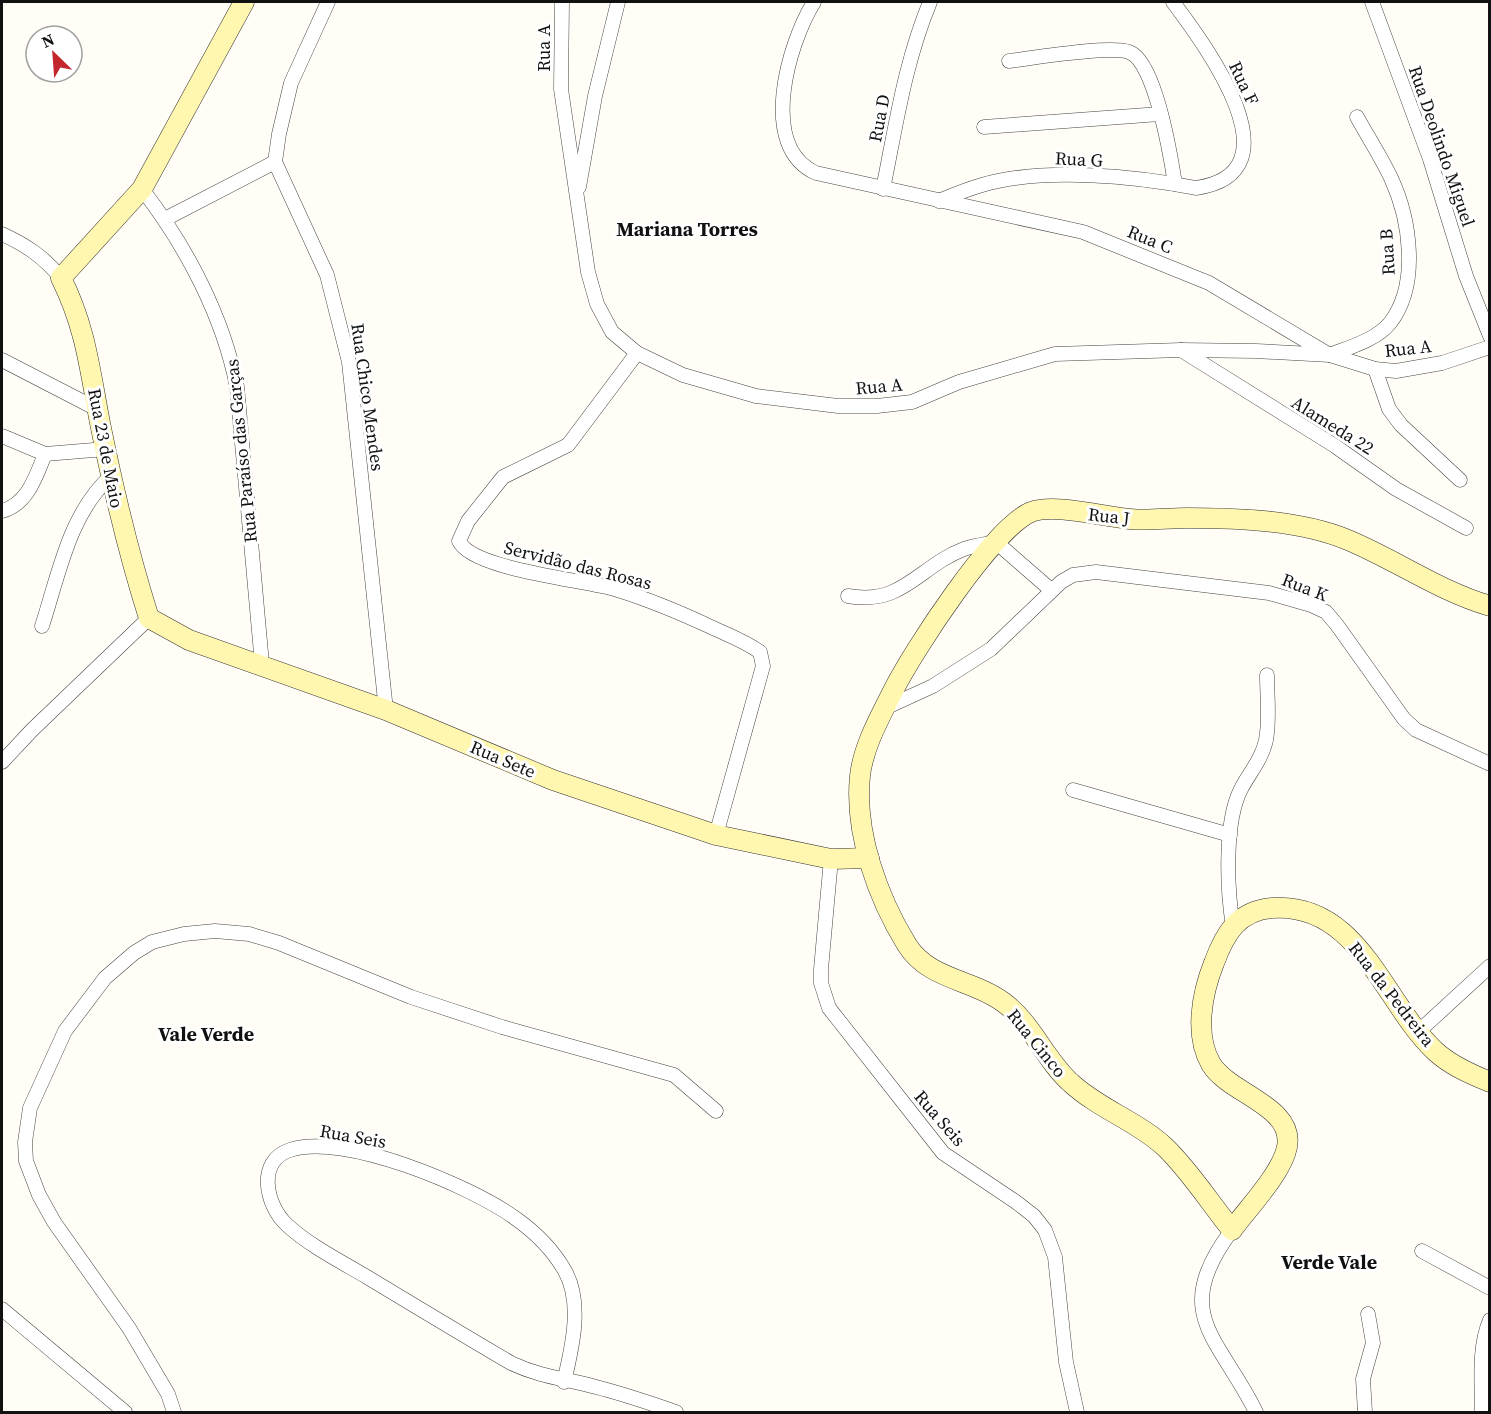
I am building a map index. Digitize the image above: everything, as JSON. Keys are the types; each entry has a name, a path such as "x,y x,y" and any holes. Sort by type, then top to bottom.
{"street":[{"path":"2,234 24,244 46,259 61,278 142,189 244,2"},
{"path":"165,219 275,162 291,83 328,2"},
{"name":"Rua A","path":"562,2 561,89 588,272 597,304 612,332 637,353 683,375 756,396 848,406 912,402 959,382 1055,354 1181,350 1330,356 1375,369 1419,368 1490,347"},
{"path":"577,202 595,96 618,2"},
{"path":"814,2 793,49 785,84 782,112 786,137 802,167 816,173 938,201"},
{"name":"Rua D","path":"883,189 906,70 916,35 930,2"},
{"name":"Rua F","path":"1173,2 1204,44 1237,105 1242,123 1244,141 1239,166 1232,176 1221,182"},
{"name":"Rua Deolindo Miguel","path":"1372,2 1430,159 1463,264 1490,336"},
{"path":"1010,61 1088,52 1132,52 1148,75 1160,114 1175,184"},
{"path":"984,126 1160,114"},
{"name":"Rua B","path":"1330,356 1371,338 1389,324 1401,303 1407,283 1408,247 1405,223 1391,179 1358,117"},
{"name":"Rua Chico Mendes","path":"275,162 327,275 349,362 387,710"},
{"name":"Rua G","path":"938,201 983,184 1046,176 1175,184 1196,188 1221,182"},
{"name":"Rua Paraíso das Garças","path":"142,189 165,219 211,306 230,351 237,387 262,664"},
{"name":"Rua C","path":"938,201 978,207 1083,232 1146,256 1209,283 1330,356"},
{"name":"Rua 23 de Maio","path":"61,278 76,307 88,348 97,409 111,476 130,558 149,618"},
{"name":"Alameda 22","path":"1181,350 1335,446 1396,489 1466,528"},
{"name":"Servidão das Rosas","path":"637,353 568,445 503,477 468,521 459,541 465,548 505,566 616,589 665,606 760,652 764,666 716,835"},
{"path":"2,360 97,409"},
{"path":"1375,369 1389,409 1401,425 1460,480"},
{"path":"2,436 45,454 105,449"},
{"path":"2,511 21,502 32,485 45,454"},
{"path":"42,626 67,547 82,511 94,492 111,476"},
{"name":"Rua J","path":"860,776 865,753 911,656 996,542 1021,518 1044,509 1133,520 1230,519 1292,526 1347,539 1403,569 1490,606"},
{"path":"848,596 866,599 886,596 964,549 996,542 1051,590"},
{"name":"Rua K","path":"885,708 933,686 991,649 1051,590 1073,575 1096,572 1269,593 1311,605 1326,612 1404,718 1416,730 1490,764"},
{"path":"2,762 32,730 149,618"},
{"name":"Rua Sete","path":"149,618 189,640 387,710 553,780 716,835 831,859 869,858"},
{"path":"1233,926 1227,872 1230,835 1240,790 1261,755 1266,739 1267,675"},
{"name":"Rua Cinco","path":"860,776 860,807 869,858 894,920 921,964 987,992 1006,1003 1067,1080 1166,1147 1232,1230"},
{"path":"1073,790 1230,835"},
{"name":"Rua Seis","path":"831,859 821,969 821,983 829,1008 943,1154 1016,1202 1034,1216 1045,1230 1055,1257 1066,1362 1077,1413"},
{"name":"Rua da Pedreira","path":"1232,1230 1279,1166 1287,1149 1288,1135 1280,1118 1224,1079 1212,1065 1203,1043 1202,1008 1213,965 1233,926 1243,915 1259,909 1278,908 1314,914 1332,923 1364,955 1418,1032 1451,1065 1490,1082"},
{"path":"174,1413 168,1394 129,1328 54,1222 39,1195 26,1161 25,1142 30,1108 65,1031 105,978 134,953 152,942 184,934 215,931 259,937 411,997 502,1027 648,1066 674,1076 716,1111"},
{"path":"1418,1032 1490,966"},
{"name":"Rua Seis","path":"564,1382 574,1324 572,1293 566,1273 551,1249 515,1218 439,1178 380,1157 312,1145 288,1150 276,1158 266,1176 268,1192 275,1209 286,1225 337,1259 511,1363 537,1375 564,1382 593,1386 676,1413"},
{"path":"1232,1230 1219,1247 1204,1279 1201,1305 1222,1358 1256,1413"},
{"path":"1422,1251 1490,1288"},
{"path":"2,1309 125,1413"},
{"path":"1365,1413 1364,1379 1373,1342 1368,1314"},
{"path":"1482,1413 1483,1360 1486,1329 1490,1320"}],"district":[{"name":"Mariana Torres","path":"687,229"},
{"name":"Vale Verde","path":"206,1034"},
{"name":"Verde Vale","path":"1329,1262"}]}
